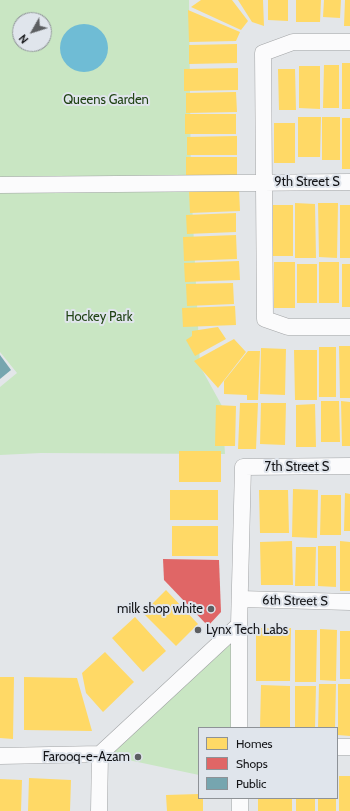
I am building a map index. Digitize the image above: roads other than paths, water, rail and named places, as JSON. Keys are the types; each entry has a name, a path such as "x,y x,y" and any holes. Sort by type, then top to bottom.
{"street":[{"path":"350,42 293,42 263,53 265,319 288,327 350,327"},
{"name":"9th Street S","path":"0,185 264,181 350,182"},
{"name":"7th Street S","path":"240,600 243,466 350,466"},
{"path":"239,727 240,600"},
{"name":"6th Street S","path":"240,600 350,602"},
{"path":"0,756 100,754 239,625"},
{"path":"338,747 350,747"},
{"path":"99,811 100,754"},
{"path":"240,799 240,811"}],"water":[{"path":"84,24 93,26 101,31 106,39 108,48 106,57 101,65 93,70 84,72 75,70 67,65 62,57 60,48 62,39 67,31 75,26"}],"place":[{"name":"milk shop white","path":"211,609"},
{"name":"Lynx Tech Labs","path":"198,630"},
{"name":"Farooq-e-Azam","path":"138,757"}],"park label":[{"name":"Queens Garden","path":"106,100"},
{"name":"Hockey Park","path":"99,317"}]}
